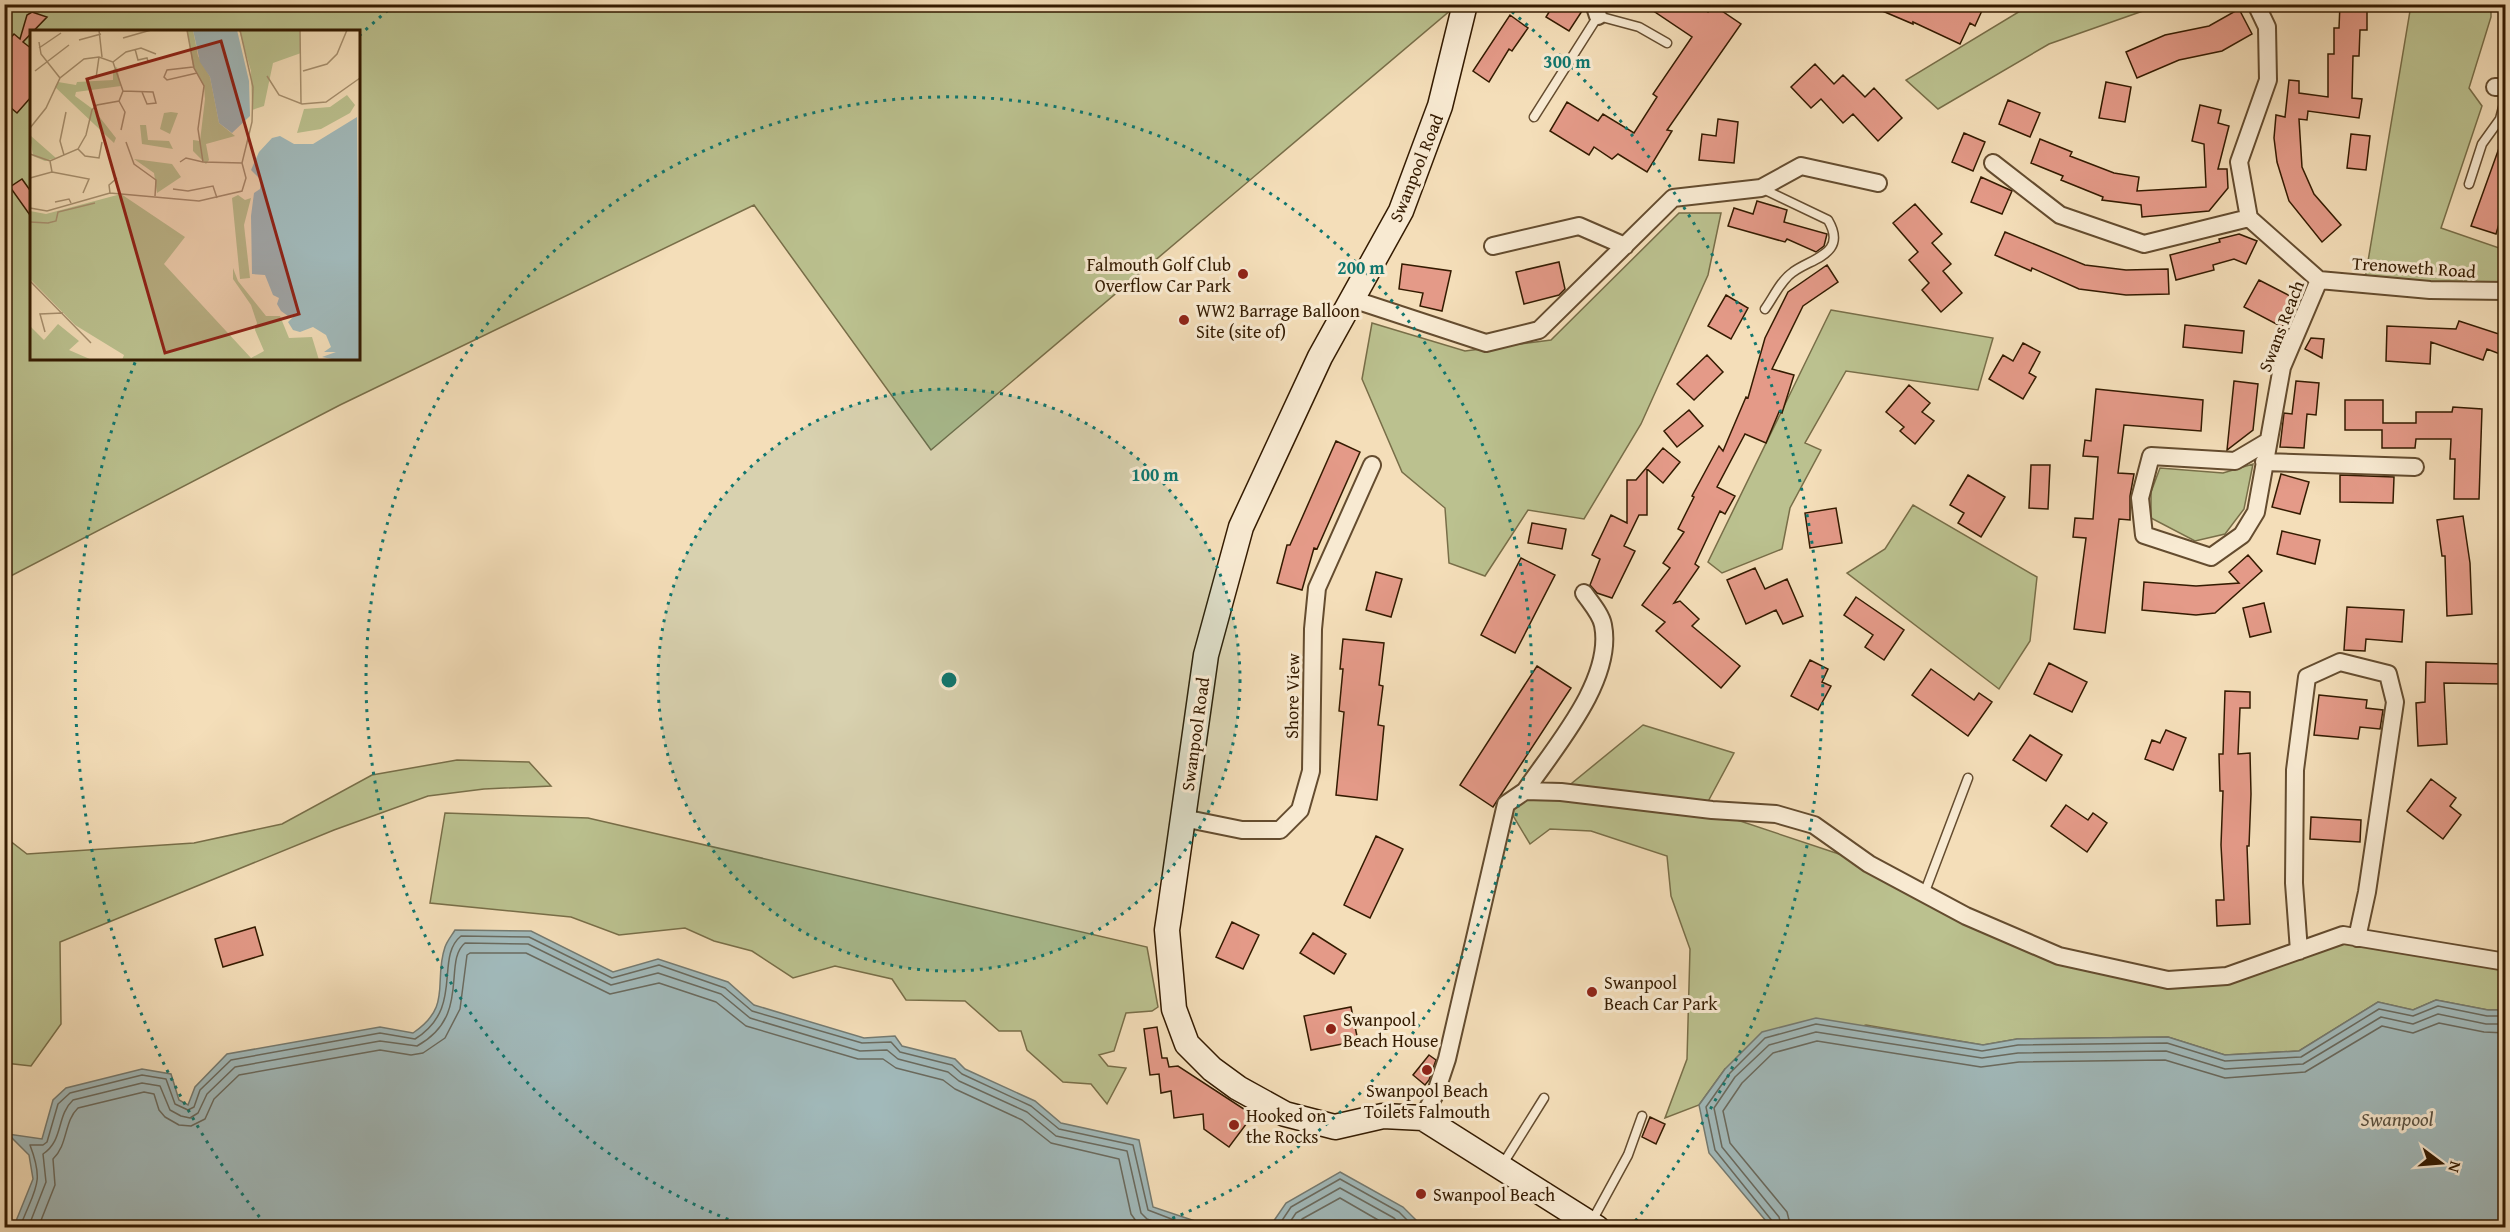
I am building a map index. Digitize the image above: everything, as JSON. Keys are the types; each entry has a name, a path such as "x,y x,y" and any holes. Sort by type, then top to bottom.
{"street":[{"name":"Swanpool Road","path":"1423,1118 1383,1116 1335,1127 1285,1114 1238,1088 1212,1069 1187,1044 1174,1009 1167,930 1206,655 1240,527 1320,357 1401,211 1440,106 1465,4"},
{"path":"1994,163 2060,215 2144,244 2249,218 2239,162 2268,80 2267,27 2256,4"},
{"path":"1352,299 1486,343 1539,330 1673,198 1761,188 1801,166 1878,183"},
{"name":"Swans Reach","path":"2249,218 2319,280 2282,367 2256,512 2242,536 2211,557 2144,535 2140,498 2151,456 2235,461 2267,442"},
{"path":"1493,246 1579,226 1625,246"},
{"name":"Trenoweth Road","path":"2319,280 2430,290 2505,291"},
{"path":"2264,462 2415,467"},
{"name":"Shore View","path":"1183,818 1242,830 1280,830 1300,810 1311,771 1312,629 1317,588 1372,465"},
{"path":"1584,593 1603,623 1605,650 1591,694 1525,791 1506,804 1447,1059 1436,1092 1423,1118 1594,1226"},
{"path":"2299,951 2294,883 2295,770 2307,677 2340,663 2388,674 2395,702 2367,892 2357,938"},
{"path":"1525,791 1561,792 1712,810 1776,814 1814,825 1869,864 1966,916 2059,956 2168,980 2227,976 2343,935 2505,962"}],"lane":[{"path":"1534,117 1596,10 1639,27 1667,43"},
{"path":"2469,184 2482,144 2500,119 2502,90"},
{"path":"1761,188 1828,220 1833,228 1830,249 1821,258 1792,272 1765,309"},
{"path":"1924,894 1968,777"},
{"path":"1500,1168 1544,1098"},
{"path":"1594,1226 1628,1155 1642,1116"}],"green space":[{"path":"5,5 1453,5 1452,9 931,450 754,205 340,405 5,579"},
{"path":"2030,5 2160,5 2049,44 1938,109 1906,80"},
{"path":"2411,5 2491,5 2491,17 2469,88 2482,106 2441,228 2505,250 2505,287 2365,279"},
{"path":"1679,213 1721,213 1708,275 1641,424 1584,519 1528,510 1485,576 1449,563 1445,508 1402,472 1362,379 1372,323 1465,351 1551,340"},
{"path":"1831,310 1993,338 1978,390 1846,371 1805,443 1821,450 1790,508 1782,549 1722,573 1708,562"},
{"path":"2253,464 2244,509 2225,534 2195,541 2151,518 2151,492 2160,468 2223,473"},
{"path":"1913,505 2037,577 2030,641 1999,689 1847,573 1885,549"},
{"path":"1643,725 1734,753 1704,809 1869,864 2059,956 2168,980 2227,976 2357,938 2505,962 2505,1010 2488,1010 2436,1000 2413,1010 2378,1002 2299,1051 2225,1055 2168,1037 2017,1039 1983,1045 1866,1025 1725,1069 1699,1105 1665,1118 1687,1059 1690,949 1671,896 1667,856 1591,831 1550,829 1530,844 1506,804 1525,791 1561,792"},
{"path":"457,760 529,762 551,786 484,789 428,796 334,830 60,942 61,1024 31,1066 5,1063 5,837 27,854 194,843 282,824 372,775"},
{"path":"445,813 588,818 1147,947 1158,1007 1152,1011 1126,1013 1114,1051 1099,1055 1108,1066 1126,1068 1107,1104 1091,1084 1063,1082 1027,1050 1021,1031 999,1031 965,1001 906,1000 892,979 835,966 793,978 752,951 714,941 685,928 619,935 571,917 430,903"}],"water":[{"path":"455,930 531,931 613,972 658,959 728,982 754,1005 864,1038 895,1036 902,1046 955,1059 965,1069 1035,1101 1061,1123 1139,1140 1153,1207 1213,1227 5,1227 5,1212 9,1221 16,1221 33,1179 29,1155 8,1134 42,1139 53,1100 66,1088 142,1069 171,1074 179,1100 188,1105 195,1087 227,1054 380,1027 413,1033 425,1023 438,1003 442,960 446,945"},
{"name":"Swanpool","path":"2436,1000 2488,1010 2505,1010 2505,1227 1771,1227 1709,1153 1699,1105 1725,1069 1762,1032 1816,1018 1983,1045 2017,1039 2168,1037 2225,1055 2299,1051 2378,1002 2413,1010"},
{"path":"1340,1172 1403,1207 1423,1227 1263,1227 1271,1225 1286,1203"}],"building":[{"path":"1554,4 1584,4 1584,8 1569,31 1546,17"},
{"path":"1643,4 1696,4 1708,12 1713,5 1741,24 1667,130 1672,131 1647,172 1618,154 1612,159 1594,147 1589,155 1550,131 1567,102 1598,121 1603,114 1634,133 1657,97 1653,94 1692,37"},
{"path":"1866,4 1985,4 1975,26 1970,23 1960,44 1913,22 1913,24"},
{"path":"2340,4 2367,4 2367,30 2360,30 2359,56 2353,56 2352,98 2362,99 2359,118 2308,111 2307,120 2299,119 2302,167 2314,194 2341,225 2322,242 2289,201 2277,162 2274,138 2276,115 2285,117 2289,80 2299,81 2299,93 2328,97 2328,54 2334,54 2334,28 2339,28"},
{"path":"2239,9 2252,34 2222,51 2179,60 2137,78 2126,52 2165,35 2209,26"},
{"path":"32,12 47,17 35,30 30,30 30,35 23,42 30,47 30,98 17,113 4,102 4,45 14,34 20,39 27,15"},
{"path":"1510,15 1528,28 1512,51 1509,49 1489,82 1473,71"},
{"path":"1815,64 1834,84 1843,75 1865,97 1874,88 1902,118 1878,141 1853,114 1843,123 1821,99 1811,108 1791,87"},
{"path":"2106,82 2131,87 2125,122 2099,118"},
{"path":"2008,100 2040,113 2030,137 1999,124"},
{"path":"2200,105 2221,110 2218,123 2229,126 2218,169 2227,169 2228,188 2209,211 2142,217 2141,205 2102,200 2103,197 2061,180 2063,176 2031,163 2040,139 2072,152 2070,156 2114,173 2139,177 2137,191 2206,187 2204,144 2192,141"},
{"path":"1718,119 1738,122 1734,163 1699,160 1702,134 1716,136"},
{"path":"1964,133 1985,142 1973,171 1952,162"},
{"path":"2351,134 2370,136 2366,170 2347,168"},
{"path":"2503,137 2505,137 2505,204 2496,234 2471,226"},
{"path":"1981,177 2012,191 2002,214 1971,202"},
{"path":"22,179 30,190 30,215 10,187"},
{"path":"1757,201 1787,210 1784,222 1827,234 1824,246 1816,252 1787,239 1785,242 1728,226 1734,208 1753,214"},
{"path":"1915,204 1942,234 1932,243 1951,264 1943,271 1962,293 1941,312 1922,290 1929,283 1909,260 1918,252 1893,223"},
{"path":"2005,232 2085,265 2126,270 2168,269 2169,294 2126,295 2079,289 2032,268 2031,271 1995,255"},
{"path":"2239,234 2257,241 2246,264 2234,259 2213,265 2214,270 2176,280 2170,255 2220,242 2219,239"},
{"path":"1559,262 1565,289 1559,295 1524,304 1516,272"},
{"path":"1402,264 1451,271 1442,311 1420,306 1423,293 1399,289"},
{"path":"1827,265 1838,282 1803,306 1772,369 1794,375 1782,413 1779,412 1766,443 1745,434 1717,487 1735,496 1725,514 1720,511 1695,564 1699,567 1674,603 1680,601 1699,619 1692,626 1740,666 1721,688 1656,631 1665,622 1642,605 1670,568 1663,563 1684,532 1678,529 1694,497 1692,496 1719,446 1723,451 1746,397 1748,398 1765,338 1788,292"},
{"path":"2259,280 2296,299 2282,327 2244,307"},
{"path":"1726,295 1748,308 1731,339 1708,326"},
{"path":"2459,321 2505,336 2505,356 2487,349 2483,360 2431,342 2430,364 2386,361 2387,326 2456,329"},
{"path":"2185,325 2244,331 2242,353 2183,347"},
{"path":"2311,338 2324,339 2322,358 2305,349"},
{"path":"2023,343 2040,352 2029,373 2036,377 2023,399 1989,379 2003,355 2013,361"},
{"path":"1707,355 1723,372 1694,400 1677,384"},
{"path":"2234,381 2258,384 2253,430 2227,450"},
{"path":"2296,381 2319,383 2316,415 2307,414 2304,448 2280,447 2284,413 2292,414"},
{"path":"1909,385 1930,403 1922,412 1934,421 1915,444 1900,431 1904,427 1886,412"},
{"path":"2096,389 2203,400 2201,431 2124,425 2118,473 2134,474 2130,496 2130,520 2119,519 2105,633 2074,629 2086,538 2073,537 2075,518 2093,519 2098,457 2083,456 2085,440 2091,441"},
{"path":"2345,400 2383,400 2383,423 2416,423 2416,412 2452,412 2453,407 2482,409 2479,499 2454,499 2455,459 2450,459 2451,439 2416,439 2415,448 2382,448 2382,430 2345,430"},
{"path":"1689,410 1703,426 1677,447 1664,431"},
{"path":"1336,441 1360,452 1317,549 1314,548 1302,590 1277,583 1287,545 1290,545"},
{"path":"1663,448 1680,462 1663,483 1647,469 1647,515 1639,515 1624,546 1635,551 1612,598 1597,593 1590,585 1600,559 1592,555 1611,515 1627,523 1627,480 1636,480"},
{"path":"2031,465 2050,465 2048,509 2029,508"},
{"path":"2281,474 2309,482 2300,514 2272,507"},
{"path":"1968,475 2005,497 1981,537 1958,523 1964,513 1950,505"},
{"path":"2340,475 2394,477 2393,503 2340,502"},
{"path":"1836,508 1842,543 1810,548 1805,513"},
{"path":"2463,516 2470,563 2472,614 2447,616 2445,556 2442,556 2437,520"},
{"path":"1532,523 1566,529 1562,549 1528,543"},
{"path":"2282,531 2320,540 2315,564 2277,554"},
{"path":"2248,555 2262,571 2215,613 2196,615 2142,610 2144,582 2196,586 2239,583 2229,572"},
{"path":"1521,558 1555,575 1515,653 1481,635"},
{"path":"1755,568 1765,589 1787,579 1803,616 1783,624 1776,610 1746,624 1727,580"},
{"path":"1376,572 1402,579 1391,617 1366,610"},
{"path":"1856,597 1904,630 1884,660 1865,647 1873,635 1844,615"},
{"path":"2264,603 2271,632 2250,637 2243,608"},
{"path":"2347,607 2404,610 2402,642 2366,639 2365,651 2344,650"},
{"path":"1343,639 1384,643 1379,685 1383,686 1378,725 1384,726 1377,800 1336,795 1344,712 1339,711"},
{"path":"1810,660 1828,669 1822,682 1831,686 1818,710 1791,696"},
{"path":"2426,662 2505,664 2504,684 2444,683 2447,744 2418,746 2416,703 2425,702"},
{"path":"2049,663 2087,682 2072,712 2034,694"},
{"path":"1537,666 1571,688 1493,807 1460,785"},
{"path":"1931,669 1974,700 1979,693 1992,702 1968,736 1912,695"},
{"path":"2225,691 2250,692 2250,708 2240,708 2238,754 2250,753 2251,794 2249,846 2247,846 2250,924 2217,926 2216,900 2224,900 2221,845 2223,791 2220,791 2219,754 2223,754"},
{"path":"2319,695 2367,700 2366,708 2383,710 2380,729 2360,727 2358,739 2314,735"},
{"path":"2166,730 2186,738 2173,770 2145,759 2152,740 2160,743"},
{"path":"2030,735 2062,755 2046,781 2013,760"},
{"path":"2431,779 2456,798 2450,806 2461,815 2443,839 2407,811"},
{"path":"2066,805 2088,820 2093,813 2107,823 2087,852 2051,826"},
{"path":"2311,817 2361,820 2360,842 2310,839"},
{"path":"1376,836 1403,849 1370,918 1344,905"},
{"path":"1232,922 1259,935 1243,969 1216,957"},
{"path":"255,927 263,955 223,967 215,939"},
{"path":"1313,933 1346,954 1334,974 1300,953"},
{"name":"Swanpool Beach House","path":"1351,1007 1358,1041 1311,1050 1304,1016"},
{"path":"1157,1027 1162,1058 1167,1058 1169,1067 1178,1066 1253,1115 1229,1147 1204,1129 1203,1114 1174,1118 1171,1091 1161,1093 1159,1074 1150,1075 1144,1029"},
{"name":"Swanpool Beach Toilets Falmouth","path":"1429,1055 1436,1060 1425,1085 1413,1075"},
{"path":"1650,1117 1665,1124 1656,1144 1642,1137"}],"place":[{"name":"Falmouth Golf Club Overflow Car Park","path":"1243,274"},
{"name":"WW2 Barrage Balloon Site (site of)","path":"1184,320"},
{"name":"Swanpool Beach Car Park","path":"1592,992"},
{"name":"Swanpool Beach House","path":"1331,1029"},
{"name":"Swanpool Beach Toilets Falmouth","path":"1427,1070"},
{"name":"Hooked on the Rocks","path":"1234,1125"},
{"name":"Swanpool Beach","path":"1421,1194"}]}
